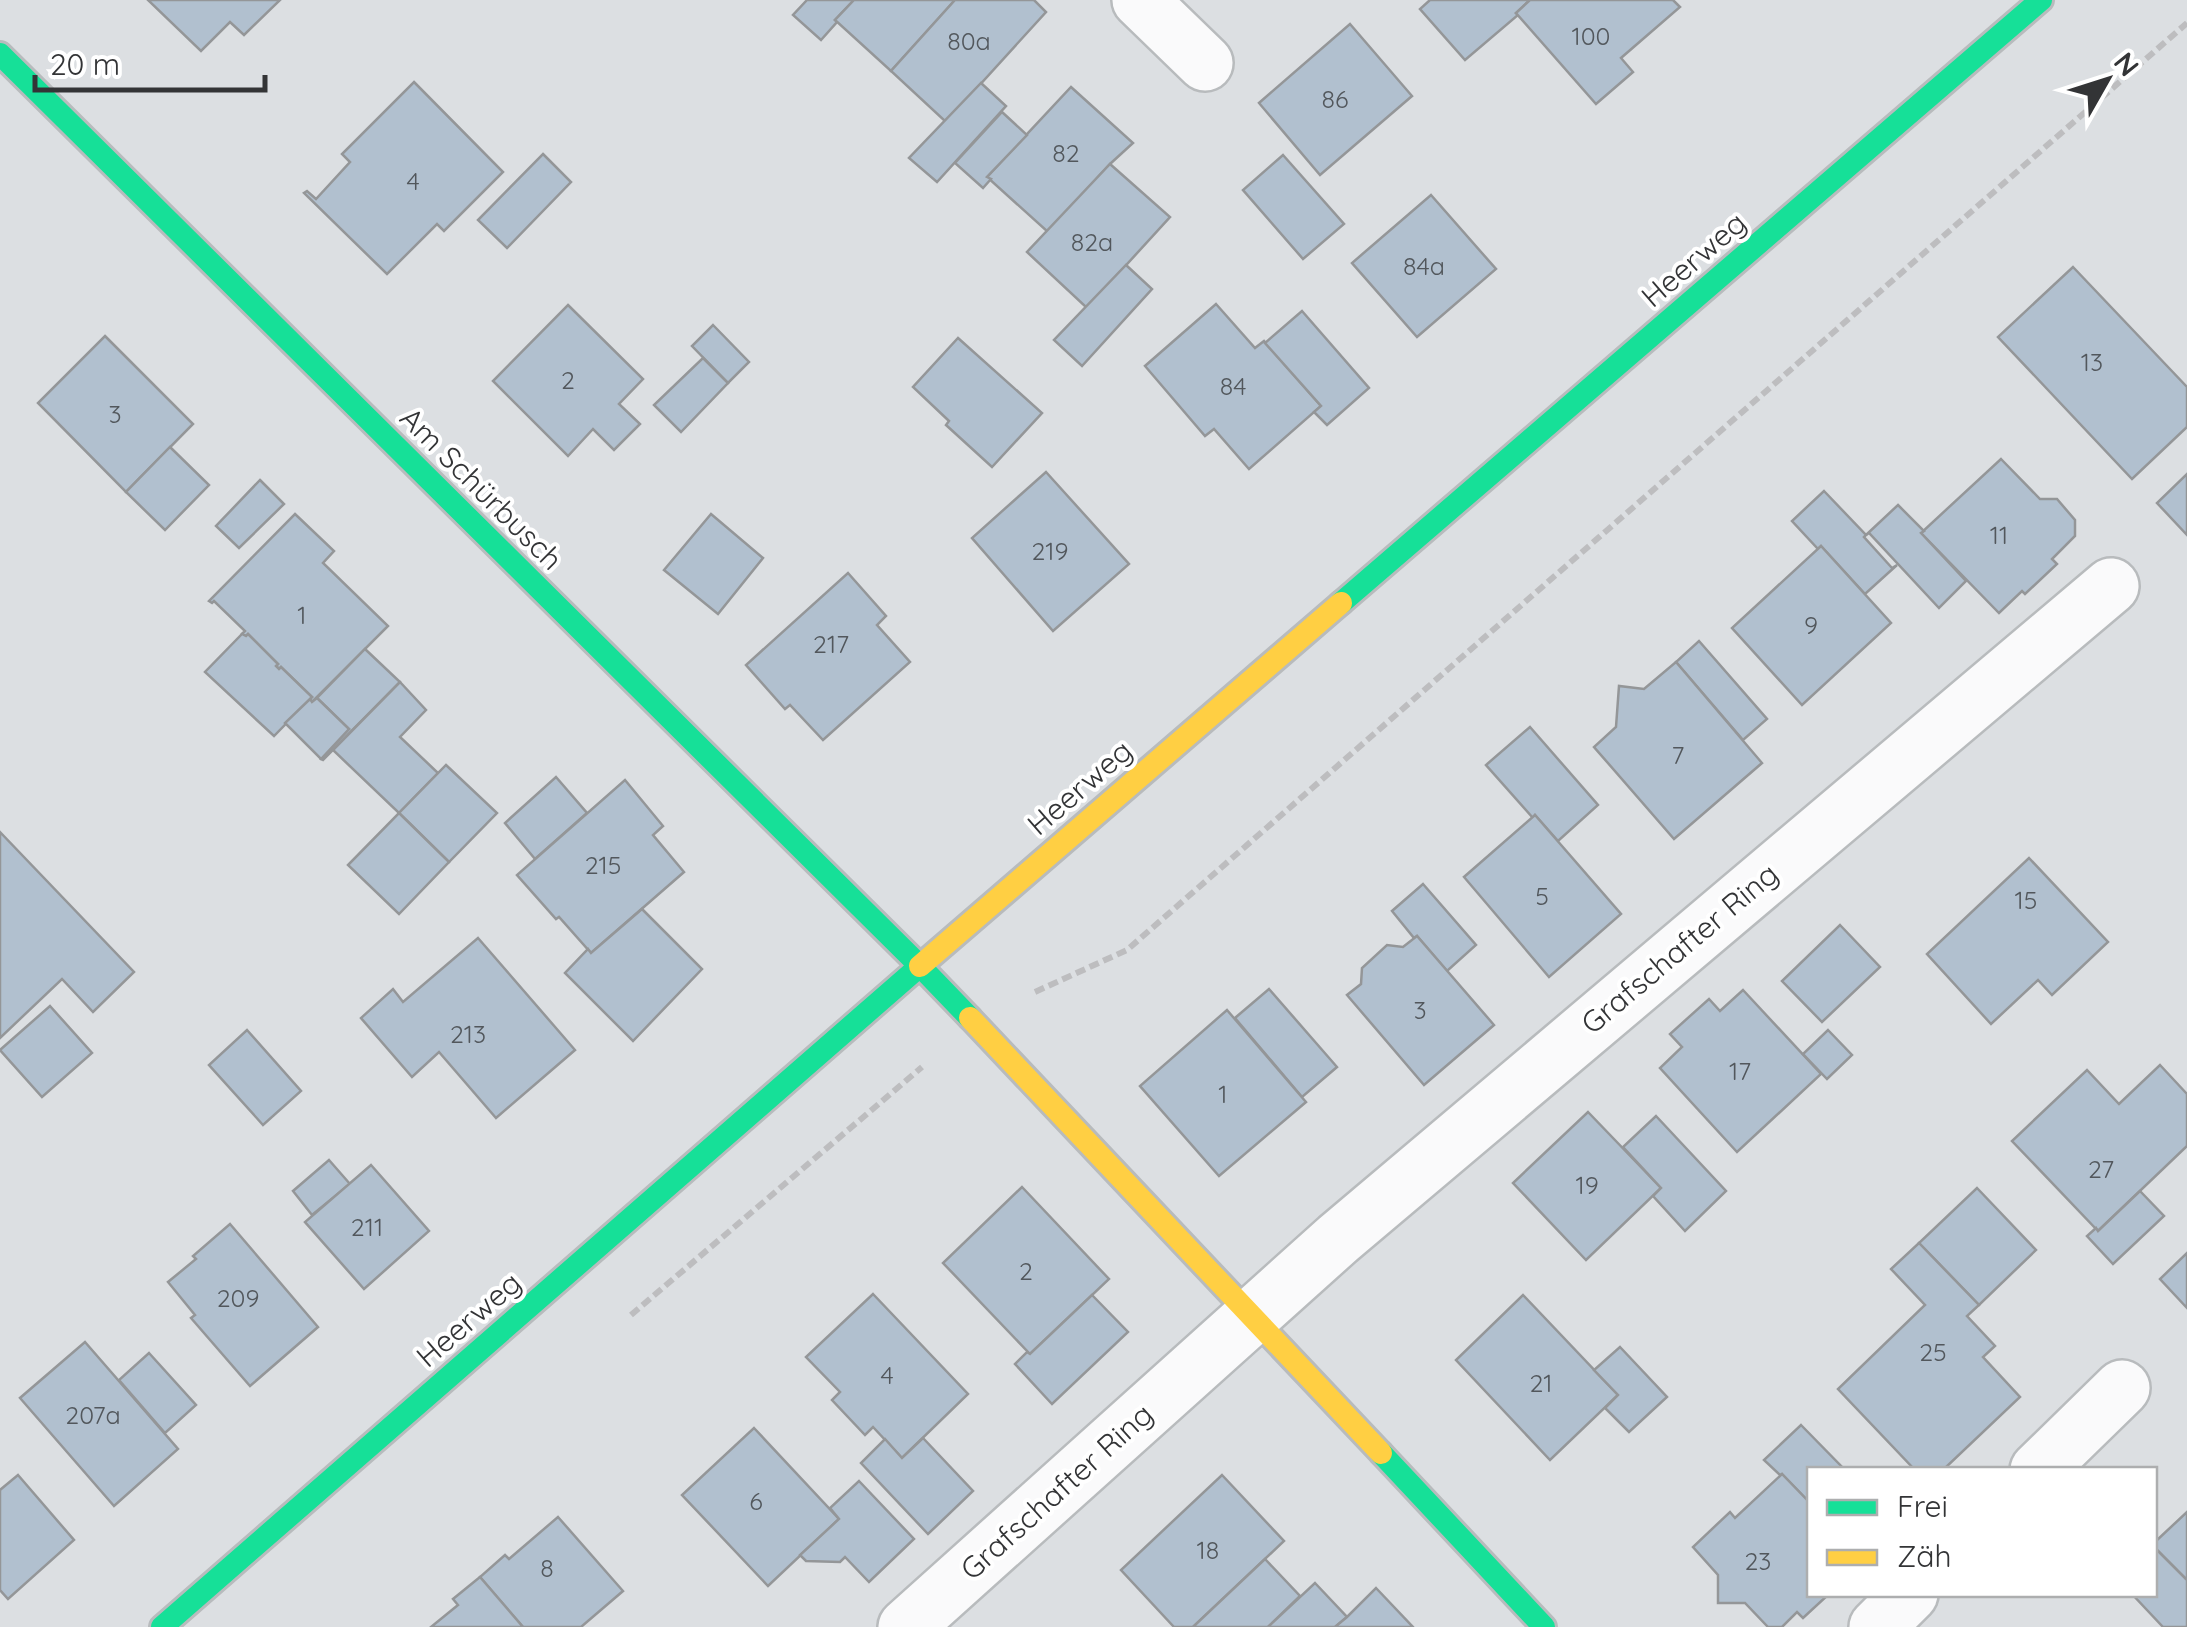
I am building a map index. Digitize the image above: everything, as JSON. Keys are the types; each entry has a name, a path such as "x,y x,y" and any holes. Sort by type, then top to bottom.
{"street":[{"path":"1140,0 1206,63"},
{"name":"Heerweg","path":"162,1627 920,966 2041,0"},
{"name":"Am Schürbusch","path":"0,54 920,966"},
{"name":"Grafschafter Ring","path":"906,1627 1338,1239 2111,586"},
{"path":"920,966 1544,1627"},
{"path":"2041,1467 2122,1388"},
{"path":"1877,1627 1907,1597"}],"path":[{"path":"891,1095 972,1021 1126,950 2187,23"}],"building":[{"path":"148,0 280,0 244,35 230,22 201,51"},
{"path":"807,0 854,0 821,40 793,15"},
{"path":"854,0 955,0 891,71 835,20"},
{"path":"955,0 1034,0 1046,12 946,122 891,71"},
{"path":"1430,0 1530,0 1465,60 1420,9"},
{"path":"1530,0 1673,0 1680,7 1621,58 1633,72 1596,104 1516,13"},
{"path":"1350,24 1412,96 1320,175 1259,103"},
{"path":"414,82 503,172 444,231 437,224 387,274 304,193 307,191 316,199 350,162 342,154"},
{"path":"981,83 1006,106 937,182 909,158"},
{"path":"1071,87 1133,143 1048,232 987,177"},
{"path":"1002,112 1027,135 987,177 991,179 983,188 955,163"},
{"path":"543,154 571,182 507,248 478,220"},
{"path":"1283,155 1344,224 1303,259 1243,190"},
{"path":"1110,164 1170,217 1087,308 1027,252"},
{"path":"1431,195 1496,269 1417,337 1352,263"},
{"path":"1126,265 1152,289 1082,366 1054,340"},
{"path":"2073,267 2187,387 2187,427 2132,479 1998,337"},
{"path":"1216,304 1255,348 1264,341 1321,406 1249,469 1214,429 1205,436 1145,366"},
{"path":"568,305 643,379 619,404 640,424 614,450 593,429 568,456 493,381"},
{"path":"1302,311 1369,388 1327,425 1314,412 1321,406 1265,343"},
{"path":"713,325 749,362 728,383 692,346"},
{"path":"105,336 193,424 126,492 38,403"},
{"path":"958,338 1042,413 992,467 946,425 949,421 913,387"},
{"path":"703,358 728,383 681,432 654,405"},
{"path":"170,447 209,485 165,530 126,492"},
{"path":"2001,459 2040,499 2057,499 2075,520 2075,536 2052,559 2057,564 1999,613 1921,533"},
{"path":"1046,472 1129,564 1053,631 972,538"},
{"path":"2187,474 2187,535 2157,503"},
{"path":"260,480 284,504 239,548 216,526"},
{"path":"1824,491 1892,568 1897,565 1865,594 1792,521"},
{"path":"1898,505 1966,581 1939,608 1869,533 1866,535"},
{"path":"295,514 334,551 323,563 388,626 312,702 312,697 279,669 248,634 242,634 245,631 214,601 209,601"},
{"path":"711,514 763,558 718,614 664,570"},
{"path":"1821,546 1891,623 1802,705 1732,628"},
{"path":"848,573 886,616 877,625 910,662 823,740 790,705 785,709 746,665"},
{"path":"242,634 248,634 279,669 312,697 274,736 205,672"},
{"path":"1699,641 1767,719 1743,740 1676,662"},
{"path":"365,649 400,682 323,760 349,729 317,698"},
{"path":"1676,662 1762,763 1674,839 1594,747 1616,727 1619,686 1644,689"},
{"path":"400,682 426,710 400,737 438,773 399,813 333,750"},
{"path":"317,698 349,729 321,759 285,723 310,699 312,702"},
{"path":"1530,727 1598,805 1558,841 1486,765"},
{"path":"446,765 497,813 449,862 399,813"},
{"path":"556,777 587,813 535,859 505,823"},
{"path":"625,780 663,826 653,835 684,872 591,953 517,875"},
{"path":"399,813 449,862 399,914 348,865"},
{"path":"1535,815 1621,914 1549,977 1464,877"},
{"path":"0,832 134,972 93,1012 62,979 0,1038"},
{"path":"2029,858 2108,942 2052,995 2038,980 1991,1024 1927,954"},
{"path":"1423,884 1476,945 1447,971 1392,911"},
{"path":"642,909 702,969 633,1041 565,973 588,949 591,953"},
{"path":"1840,925 1880,967 1822,1022 1782,981"},
{"path":"1417,936 1494,1025 1424,1085 1347,995 1361,984 1362,968 1387,945 1403,947"},
{"path":"478,938 575,1050 496,1118 439,1052 412,1077 361,1018 393,989 403,1002"},
{"path":"1269,989 1337,1067 1302,1097 1235,1018"},
{"path":"1743,990 1821,1074 1737,1152 1660,1068 1682,1047 1670,1034 1709,999 1720,1011"},
{"path":"50,1006 92,1053 42,1097 0,1050"},
{"path":"1227,1010 1306,1102 1219,1176 1140,1086"},
{"path":"247,1030 301,1091 263,1125 209,1065"},
{"path":"1828,1030 1852,1055 1827,1079 1803,1054"},
{"path":"2160,1065 2187,1094 2187,1146 2098,1231 2012,1141 2087,1070 2119,1104"},
{"path":"1588,1112 1661,1188 1586,1260 1513,1183"},
{"path":"1656,1116 1726,1191 1685,1231 1653,1196 1661,1188 1623,1147"},
{"path":"329,1160 350,1184 312,1215 293,1191"},
{"path":"371,1165 429,1231 364,1289 305,1222"},
{"path":"1022,1187 1109,1279 1030,1354 943,1263"},
{"path":"1977,1188 2036,1250 1979,1305 1919,1243"},
{"path":"2140,1191 2164,1216 2113,1264 2087,1236 2096,1228 2098,1231"},
{"path":"230,1224 318,1327 250,1386 191,1318 195,1315 168,1282"},
{"path":"1919,1243 1979,1305 1967,1316 1995,1346 1983,1357 2020,1397 1946,1467 1912,1467 1838,1389 1925,1305 1891,1269"},
{"path":"2187,1253 2187,1308 2160,1279"},
{"path":"873,1294 968,1394 902,1458 873,1427 865,1435 832,1400 840,1392 806,1357"},
{"path":"1092,1295 1128,1332 1052,1404 1015,1364"},
{"path":"1523,1295 1618,1395 1550,1460 1456,1360"},
{"path":"85,1342 178,1449 114,1506 20,1398"},
{"path":"1620,1347 1667,1397 1629,1432 1605,1408 1618,1395 1594,1370"},
{"path":"149,1353 196,1405 165,1433 119,1380"},
{"path":"1801,1425 1842,1467 1807,1467 1807,1500 1764,1460"},
{"path":"754,1428 839,1519 768,1586 682,1495"},
{"path":"923,1438 973,1491 928,1534 861,1463 885,1439 902,1458"},
{"path":"1782,1474 1807,1500 1807,1597 1826,1597 1803,1618 1797,1612 1782,1627 1768,1627 1745,1603 1718,1603 1718,1575 1693,1547 1730,1512 1735,1518"},
{"path":"18,1475 74,1540 8,1599 0,1590 0,1490"},
{"path":"1222,1475 1284,1541 1193,1627 1174,1627 1121,1570"},
{"path":"859,1481 914,1539 869,1582 845,1557 840,1562 806,1561 800,1555 839,1519 830,1508"},
{"path":"2187,1512 2187,1580 2157,1550 2157,1540"},
{"path":"558,1517 623,1591 581,1627 523,1627 480,1577 505,1555 509,1559"},
{"path":"2157,1550 2187,1580 2187,1627 2163,1627 2135,1597 2157,1597"},
{"path":"1265,1559 1300,1596 1268,1627 1193,1627"},
{"path":"480,1577 523,1627 431,1627 458,1605 453,1599"},
{"path":"1315,1583 1347,1617 1335,1627 1268,1627"},
{"path":"1376,1588 1413,1627 1335,1627 1347,1617"}],"traffic: fast":[{"path":"1341,603 2041,0"},
{"path":"0,54 970,1018"},
{"path":"162,1627 920,966"},
{"path":"1381,1453 1544,1627"}],"traffic: slow":[{"path":"920,966 1341,603"},
{"path":"970,1018 1381,1453"}]}
